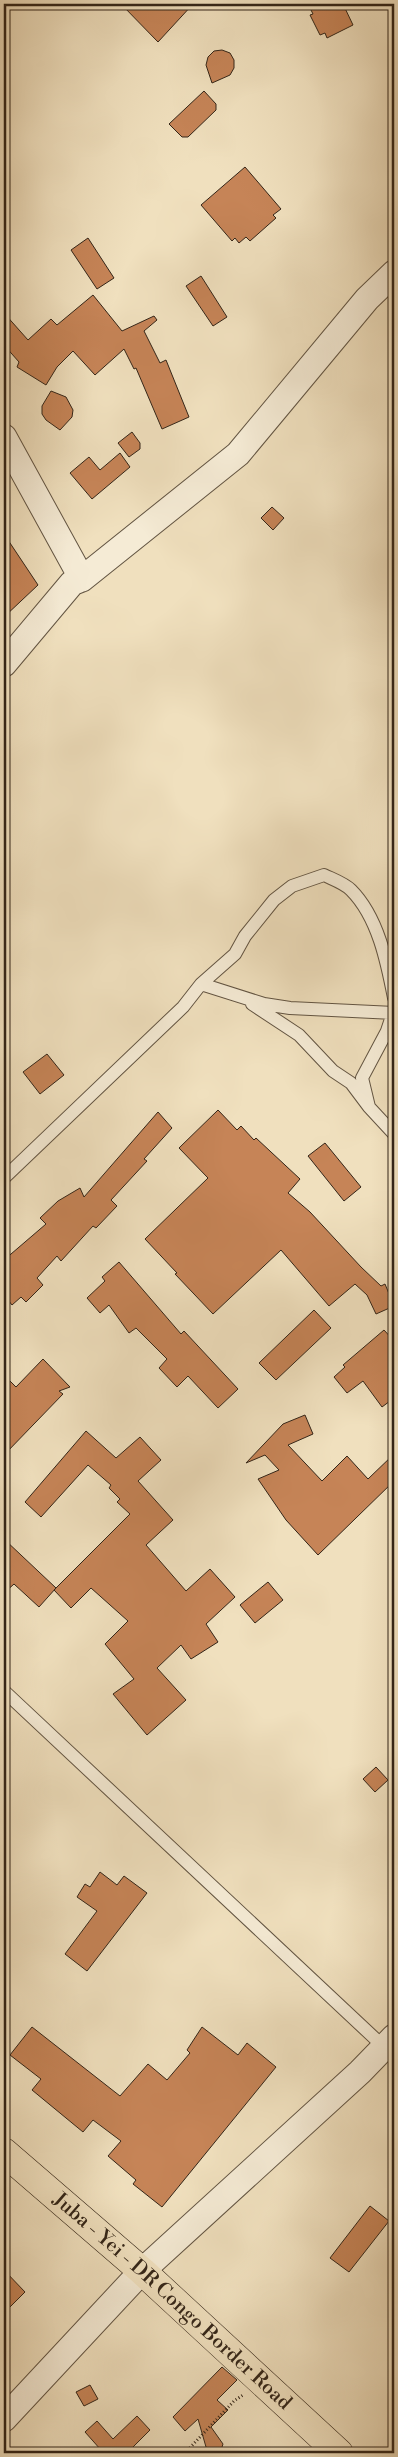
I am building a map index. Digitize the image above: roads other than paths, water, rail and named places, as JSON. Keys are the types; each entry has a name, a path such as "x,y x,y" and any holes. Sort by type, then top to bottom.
{"main road":[{"name":"Juba - Yei - DR Congo Border Road","path":"4,2152 142,2271 339,2453"}],"street":[{"path":"4,664 72,583 82,580 238,454 367,299 394,273"},
{"path":"4,437 82,580"},
{"path":"4,2420 142,2271 389,2042"}],"lane":[{"path":"4,1178 183,1007 201,984 235,954 245,936 274,900 292,886 324,874 350,888 372,921 388,965 394,998"},
{"path":"201,984 244,998 290,1008 394,1012 387,1031 362,1078 370,1107"},
{"path":"244,998 299,1035 333,1071 351,1083 394,1134"},
{"path":"4,1691 389,2042"}]}
